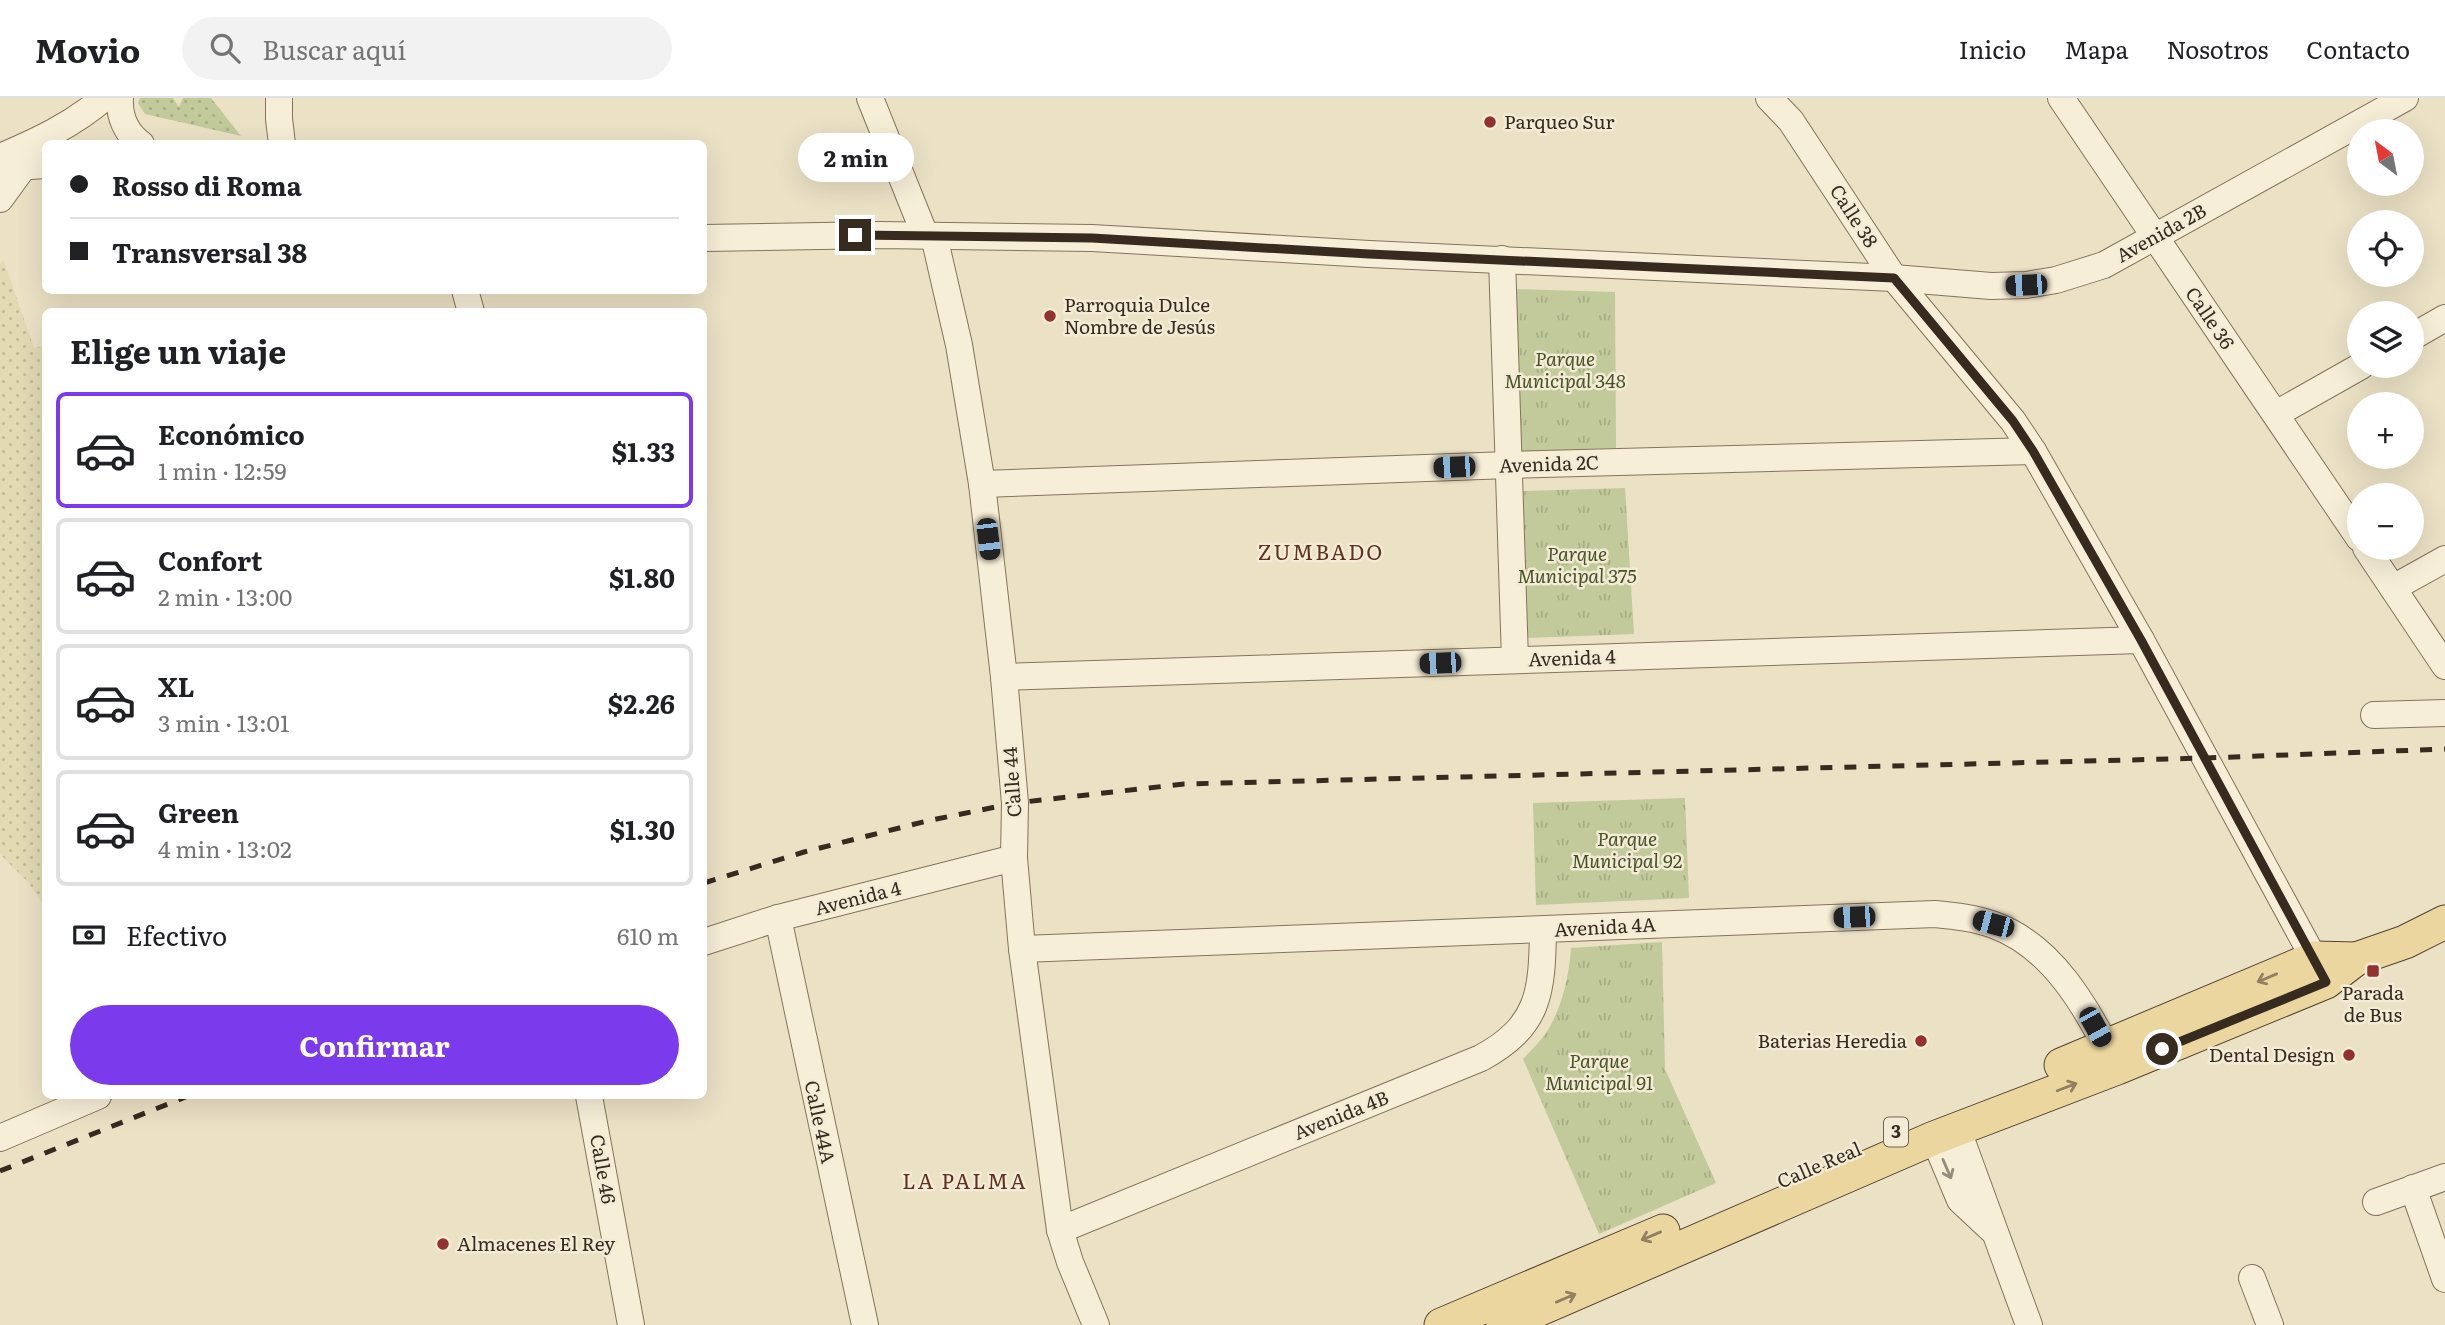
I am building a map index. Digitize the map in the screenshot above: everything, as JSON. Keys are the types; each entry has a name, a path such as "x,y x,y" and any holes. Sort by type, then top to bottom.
{"main road":[{"name":"Calle Real","path":"1503,1325 2112,1058 2320,970 2404,942 2445,922"},
{"name":"Calle Real","path":"1441,1325 1922,1121 2112,1058"}],"street":[{"path":"43,140 82,117 104,98"},
{"path":"120,98 125,126 137,140"},
{"path":"279,98 282,140"},
{"name":"Calle 44","path":"870,98 930,236 959,345 982,484 1015,803 1014,858 1022,949 1060,1230 1096,1325"},
{"name":"Calle 38","path":"1769,98 1791,121 1894,278 2013,421 2033,451 2141,640 2320,970"},
{"name":"Calle 36","path":"2061,98 2347,520"},
{"name":"Avenida 2B","path":"707,238 1092,238 1369,254 1894,278 1991,286 2026,285 2080,274 2104,265 2405,98"},
{"path":"0,199 17,164 42,141"},
{"path":"1502,259 1515,660"},
{"path":"2424,330 2445,318"},
{"path":"2276,414 2347,374"},
{"name":"Avenida 2C","path":"982,484 1509,465 2033,451"},
{"path":"2393,588 2445,559"},
{"path":"2374,560 2445,666"},
{"name":"Avenida 4","path":"1004,677 2141,640"},
{"path":"2374,715 2445,713"},
{"name":"Avenida 4","path":"707,941 778,918 1014,858"},
{"name":"Avenida 4A","path":"1022,949 1935,914 1967,917 2018,935 2051,963 2084,1007 2112,1058"},
{"name":"Calle 44A","path":"778,918 864,1325"},
{"name":"Avenida 4B","path":"1060,1230 1482,1058 1499,1048 1515,1035 1536,1002 1541,984 1543,930"},
{"path":"0,1138 91,1099"},
{"name":"Calle 46","path":"590,1099 631,1325"},
{"path":"1945,1133 1960,1200 1997,1235 2029,1325"},
{"path":"2376,1202 2445,1177"},
{"path":"2413,1188 2445,1279"},
{"path":"2252,1278 2270,1325"}],"shaded area":[{"path":"3,259 34,348 42,347 42,903 28,882 0,854 0,265"}],"green space":[{"path":"140,98 173,98 179,107 183,98 211,98 241,136 145,114 138,103"},
{"name":"Parque Municipal 348","path":"1513,289 1615,292 1616,448 1518,452"},
{"name":"Parque Municipal 375","path":"1625,488 1634,634 1527,638 1523,491"},
{"name":"Parque Municipal 92","path":"1685,798 1689,898 1536,905 1533,803"},
{"name":"Parque Municipal 91","path":"1662,942 1665,1069 1716,1183 1599,1234 1523,1059 1552,1023 1566,981 1571,948"}],"railway":[{"path":"707,882 804,852 927,821 1015,803 1184,784 2206,758 2445,749"},
{"path":"0,1171 180,1099"}],"place":[{"name":"Parqueo Sur","path":"1490,122"},
{"name":"Parroquia Dulce Nombre de Jesús","path":"1050,316"},
{"name":"Parada de Bus","path":"2373,971"},
{"name":"Baterias Heredia","path":"1921,1041"},
{"name":"Dental Design","path":"2349,1055"},
{"name":"Almacenes El Rey","path":"443,1244"}],"district":[{"name":"ZUMBADO","path":"1321,553"},
{"name":"LA PALMA","path":"965,1182"}],"route":[{"path":"855,235 1092,238 1369,254 1894,278 2013,421 2033,451 2141,640 2326,982 2162,1049"}]}
